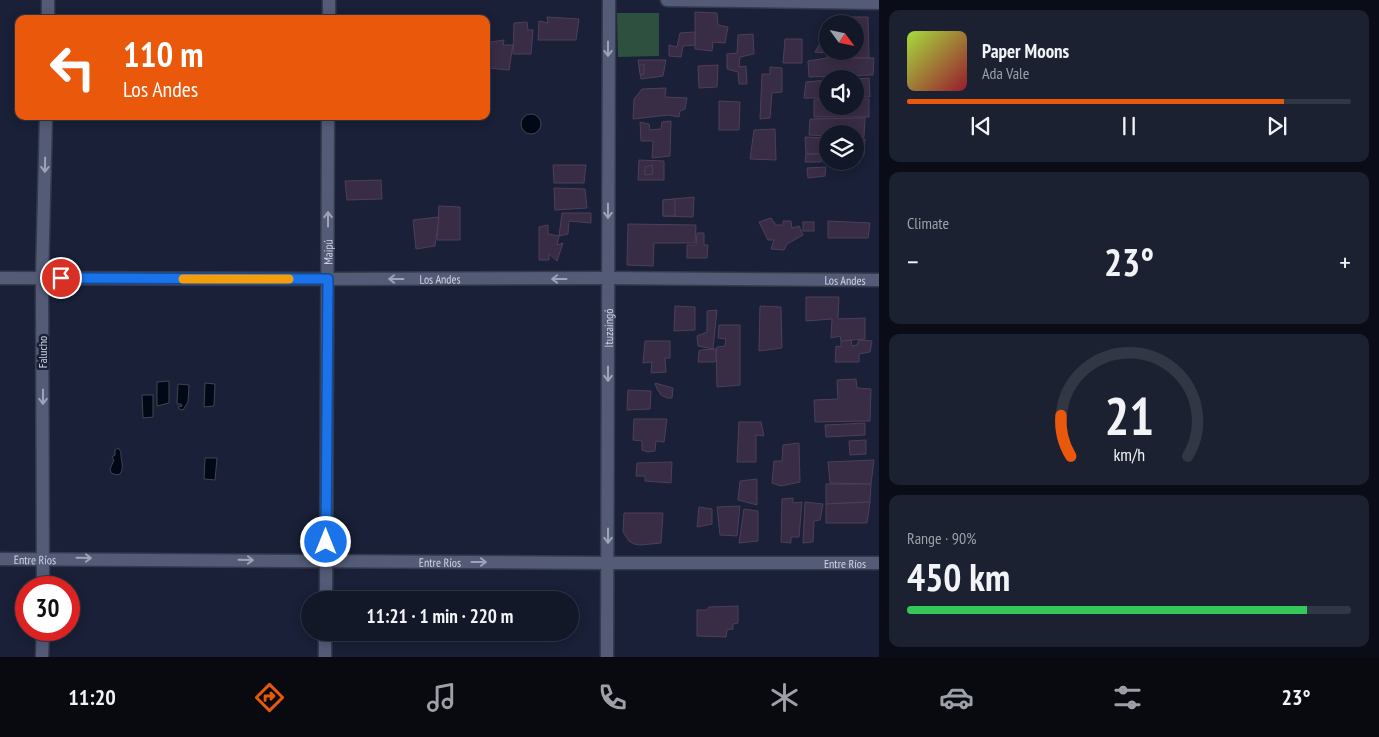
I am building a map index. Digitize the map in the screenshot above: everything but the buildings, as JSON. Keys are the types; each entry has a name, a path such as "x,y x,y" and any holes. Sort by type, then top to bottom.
{"street":[{"path":"48,0 48,15"},
{"path":"329,0 329,15"},
{"name":"Ituzaingó","path":"607,657 609,0"},
{"path":"667,0 879,3"},
{"name":"Falucho","path":"43,576 42,278 46,120"},
{"name":"Maipú","path":"326,591 328,120"},
{"name":"Los Andes","path":"0,278 879,280"},
{"name":"Entre Ríos","path":"0,558 608,563 879,562"},
{"path":"42,657 43,641"},
{"path":"325,641 325,657"}],"green space":[{"path":"617,13 659,13 659,56 618,57"}],"shaded area":[{"path":"531,114 538,117 541,124 538,131 531,134 524,131 521,124 524,117"},
{"path":"169,381 169,403 157,406 157,382"},
{"path":"205,383 215,384 214,406 204,407"},
{"path":"178,384 189,385 188,402 183,410 178,407 182,406 181,404 177,404"},
{"path":"142,395 153,395 153,417 143,418"},
{"path":"118,448 121,452 122,466 120,474 117,475 111,473 110,469 114,460 112,457"},
{"path":"205,458 217,458 215,480 204,479"}],"slow traffic":[{"path":"183,279 289,279"}],"route":[{"path":"61,278 328,279 326,542"}]}
